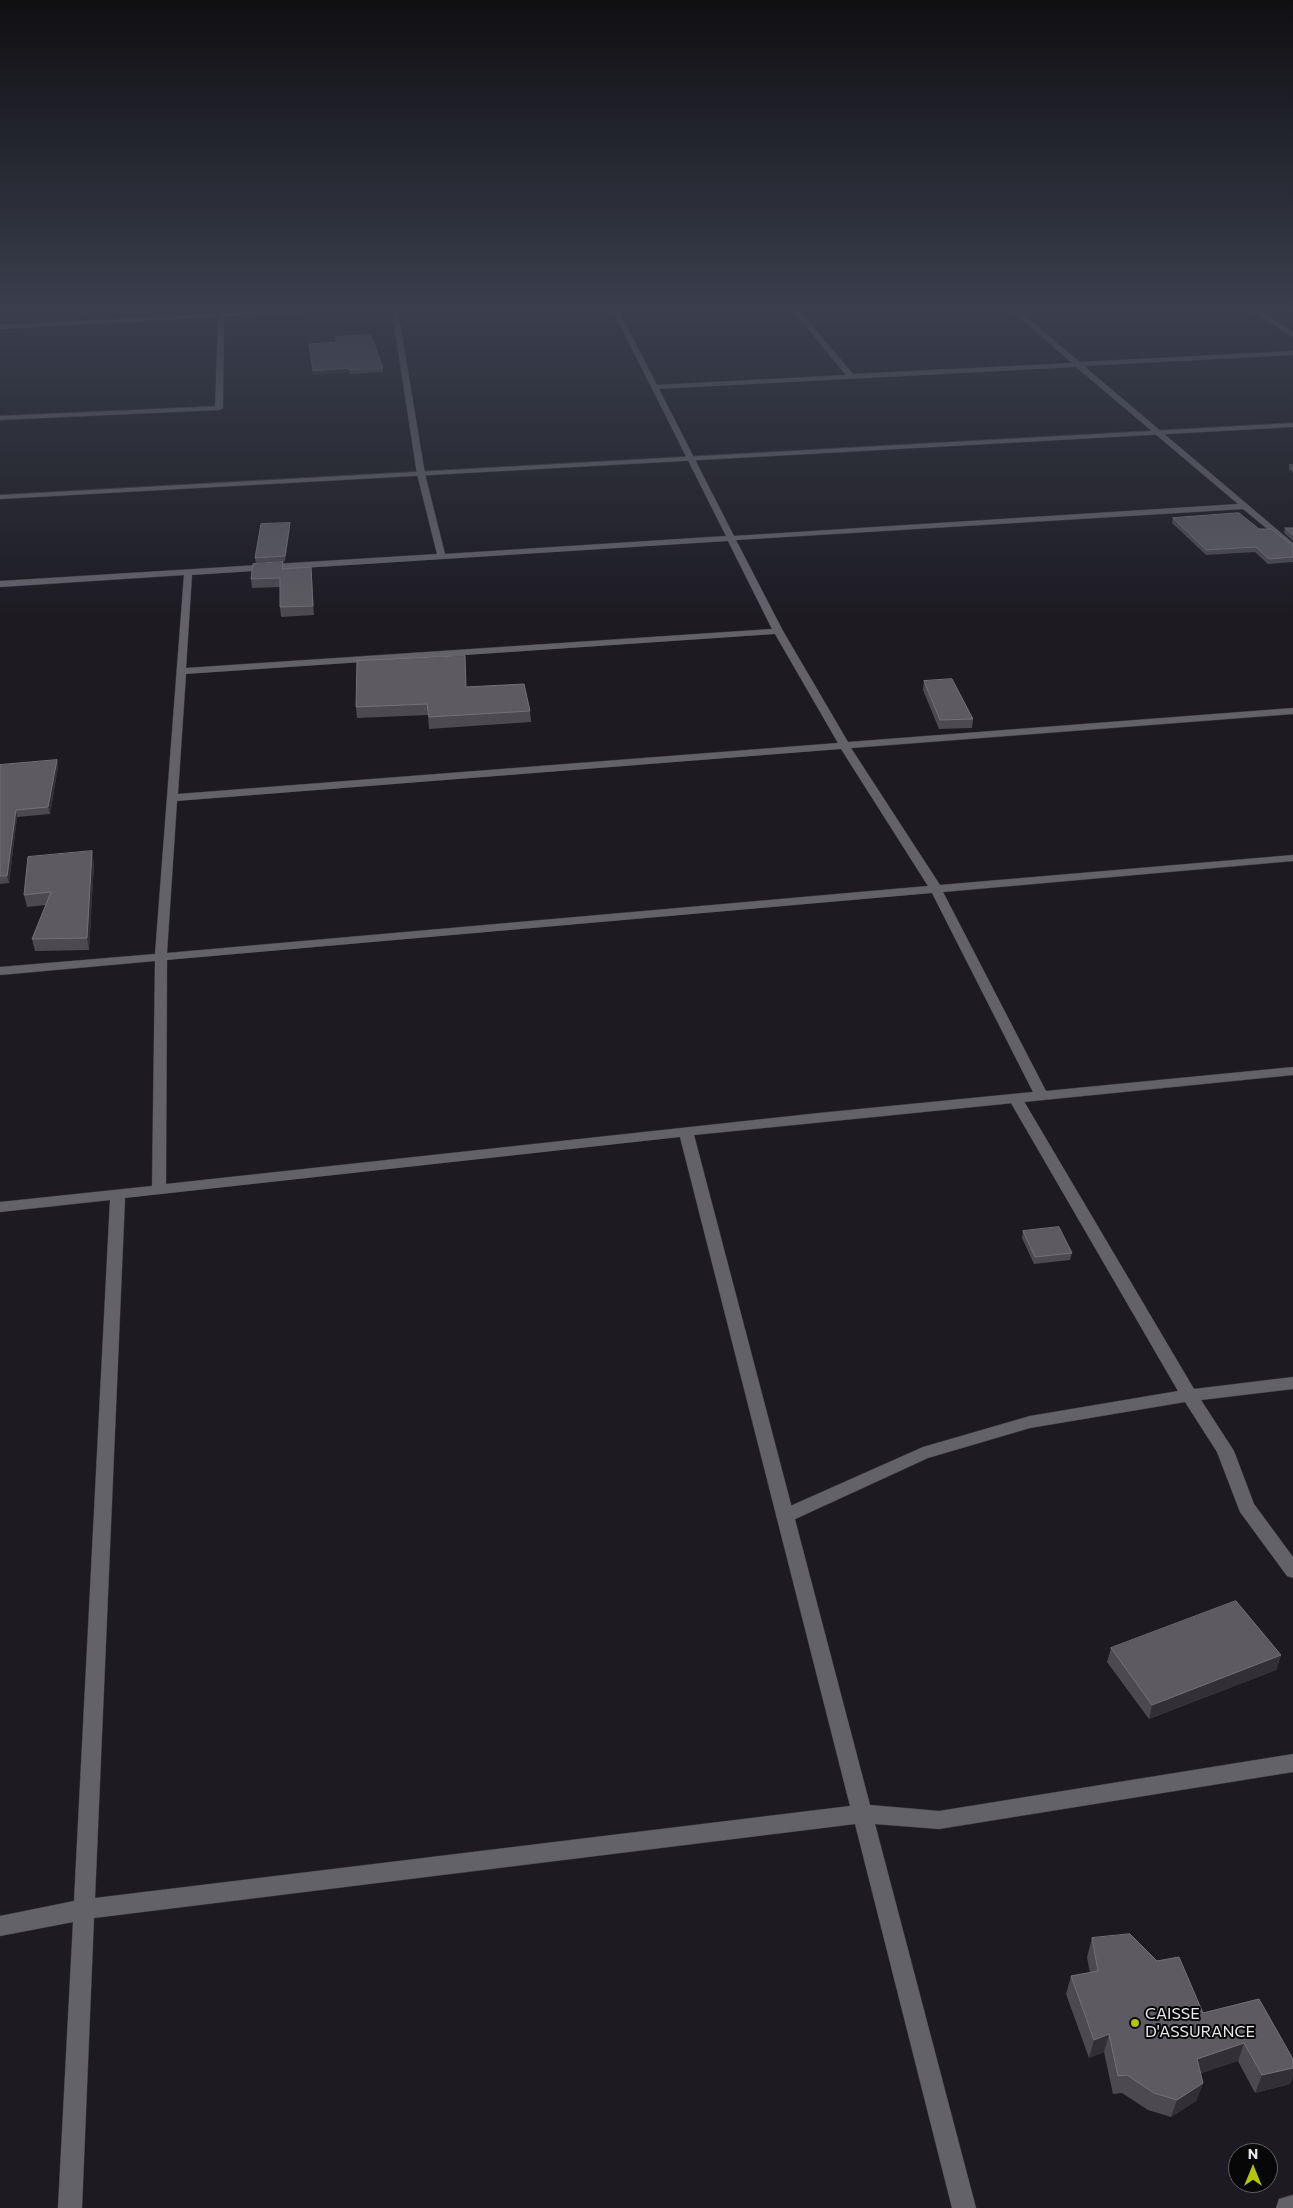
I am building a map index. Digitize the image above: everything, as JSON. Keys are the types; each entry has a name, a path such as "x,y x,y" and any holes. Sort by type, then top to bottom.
{"street":[{"path":"0,418 87,414"},
{"path":"411,414 421,474 442,557"},
{"path":"669,414 778,632 844,746 936,889 1042,1096"},
{"path":"1136,414 1293,547"},
{"path":"0,497 1293,425"},
{"path":"0,584 188,574 1245,506"},
{"path":"159,1190 161,957 188,574"},
{"path":"181,671 778,632"},
{"path":"173,798 1293,711"},
{"path":"0,971 1293,858"},
{"path":"0,1207 686,1132 1293,1071"},
{"path":"1015,1098 1189,1395 1225,1451 1246,1507 1293,1571"},
{"path":"686,1132 964,2208"},
{"path":"70,2208 118,1194"},
{"path":"785,1516 923,1453 1030,1422 1189,1395 1293,1383"},
{"path":"0,1926 85,1910 862,1814 939,1820 1293,1763"},
{"path":"1288,2208 1293,2207"}],"building":[{"path":"1239,513 1259,529 1271,529 1293,546 1293,557 1269,559 1256,547 1206,550 1173,518"},
{"path":"290,523 285,556 255,558 261,524"},
{"path":"1285,528 1293,528 1293,535"},
{"path":"283,562 282,569 311,567 313,606 280,607 280,578 251,579 253,564"},
{"path":"465,656 466,687 524,684 530,711 429,717 427,704 356,707 357,661"},
{"path":"952,679 973,719 940,720 924,681"},
{"path":"57,760 48,807 16,810 7,876 0,876 0,765"},
{"path":"92,851 87,938 32,939 51,892 24,895 28,857"},
{"path":"1059,1227 1072,1253 1035,1257 1023,1231"},
{"path":"1236,1601 1281,1655 1152,1705 1111,1648"},
{"name":"CAISSE D'ASSURANCE","path":"1130,1934 1157,1961 1179,1957 1203,2013 1259,1999 1293,2059 1293,2068 1262,2075 1244,2043 1197,2059 1203,2083 1177,2100 1154,2093 1127,2075 1118,2076 1109,2034 1094,2040 1071,1976 1098,1971 1092,1938"}],"place":[{"name":"CAISSE D'ASSURANCE","path":"1135,2023"}]}
